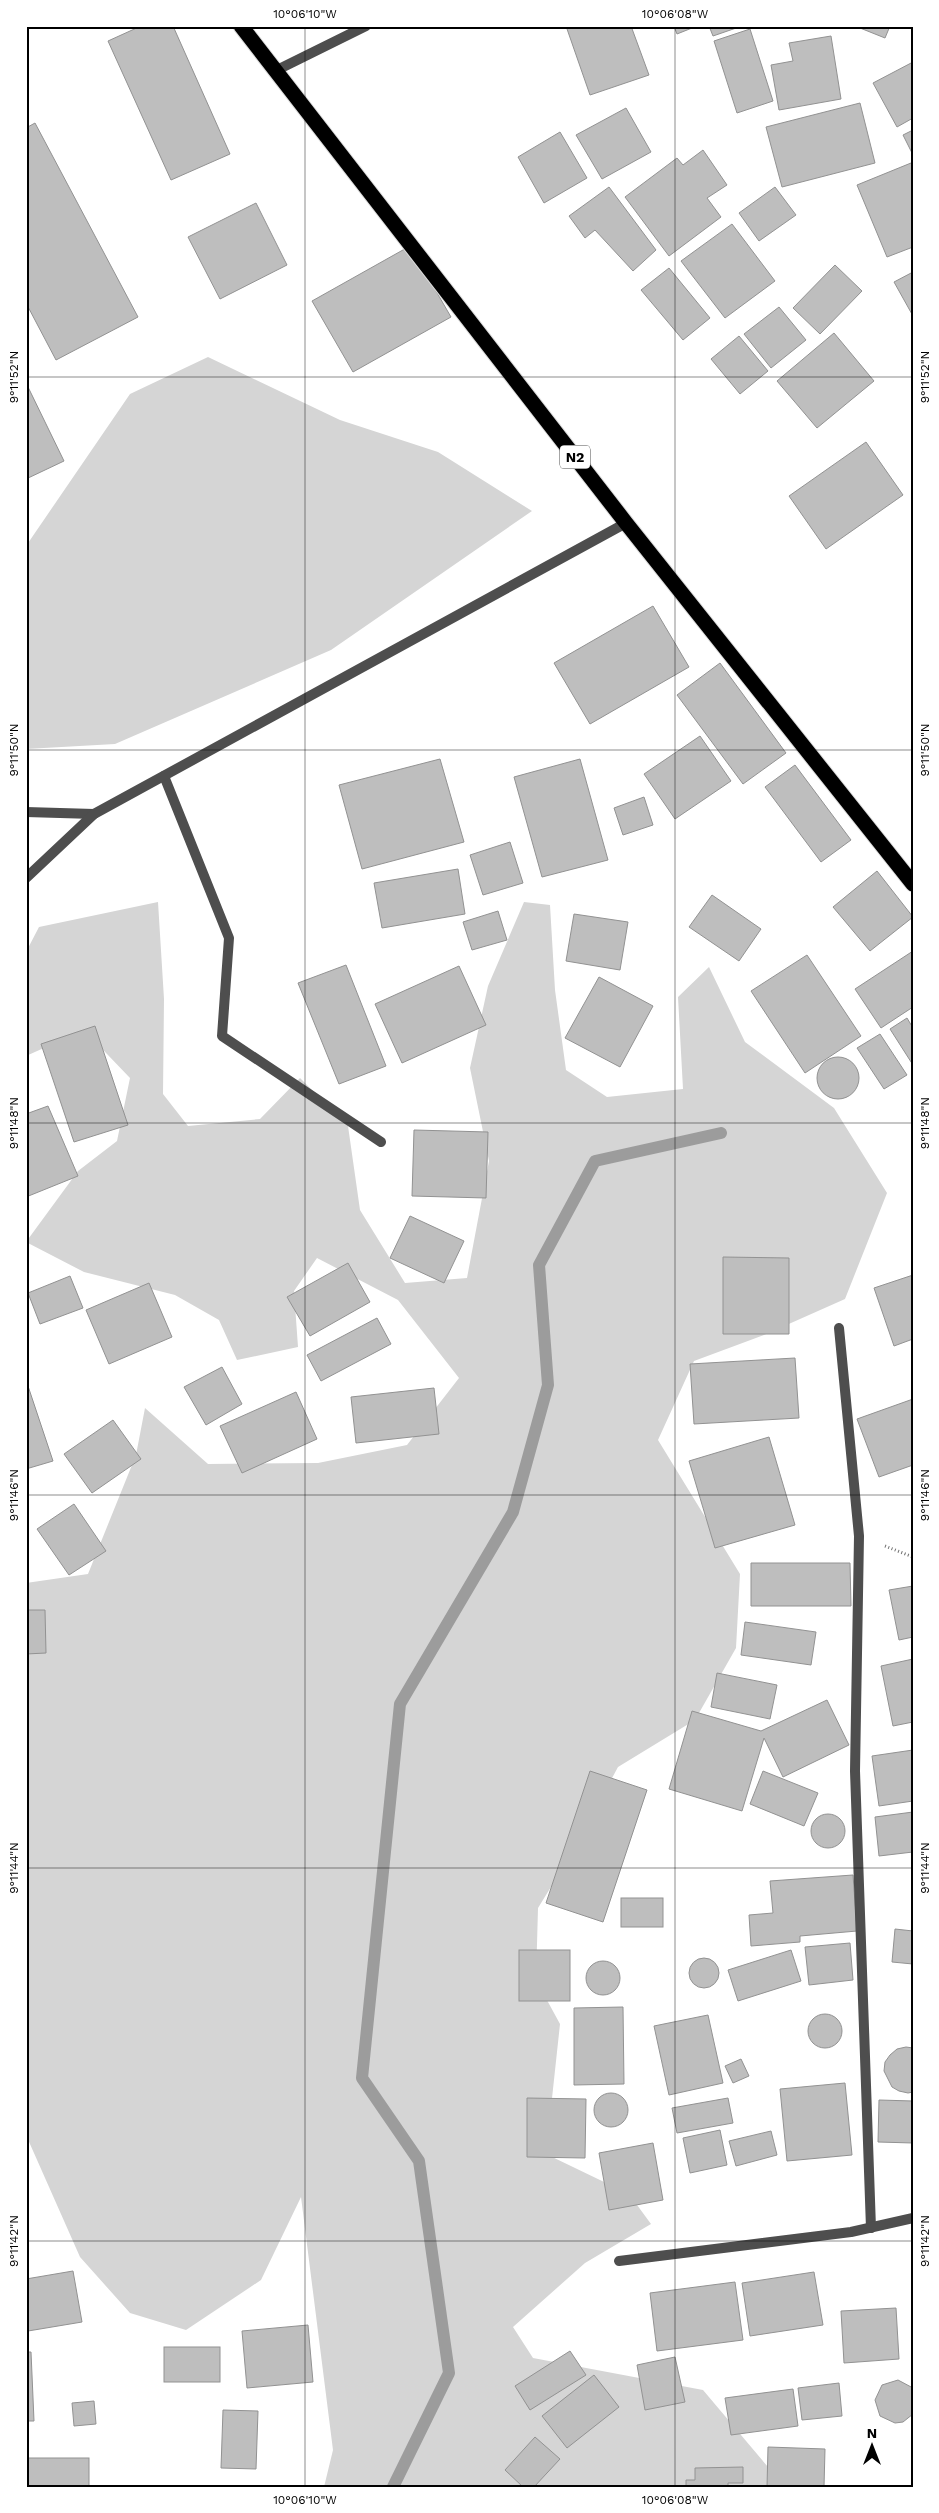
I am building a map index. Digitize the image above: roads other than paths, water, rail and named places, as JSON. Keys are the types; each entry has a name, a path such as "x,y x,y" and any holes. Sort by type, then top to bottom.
{"highway":[{"name":"N2","path":"241,26 626,523 913,884"}],"street":[{"path":"275,71 366,26"},
{"path":"26,878 94,814 626,523"},
{"path":"164,776 229,938 222,1036 381,1142"},
{"path":"26,812 94,814"},
{"path":"839,1328 859,1536 855,1771 871,2228"},
{"path":"619,2261 851,2232 913,2218"}],"waterway":[{"path":"393,2487 449,2373 419,2161 362,2078 400,1704 513,1512 548,1385 539,1265 595,1161 721,1133"}]}
